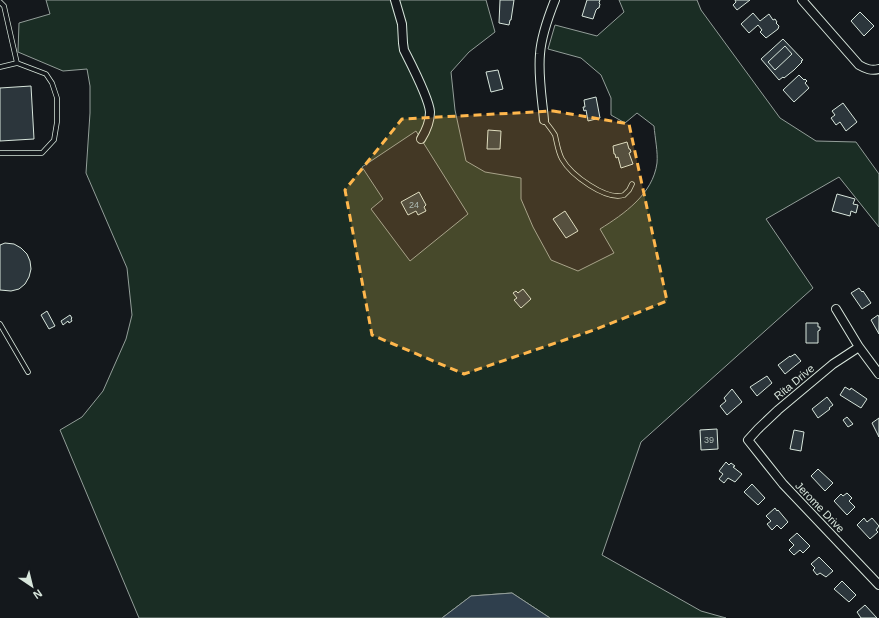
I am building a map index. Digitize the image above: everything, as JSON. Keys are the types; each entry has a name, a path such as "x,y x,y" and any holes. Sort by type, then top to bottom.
{"street":[{"path":"395,0 402,24 404,50 430,111 429,122 421,139"},
{"path":"544,120 540,53 550,13 555,0"},
{"path":"802,0 859,65 873,71 879,69"},
{"path":"836,309 859,347 879,374"},
{"name":"Rita Drive","path":"748,440 778,410 834,364 859,347"},
{"name":"Jerome Drive","path":"748,440 783,484 879,585"}],"lane":[{"path":"0,2 4,6 17,63"},
{"path":"0,68 17,63 46,74 52,83 57,98 54,140 42,153 0,153"},
{"path":"544,120 554,134 563,160 569,168 585,181 600,191 616,196 626,194 632,184"},
{"path":"0,324 28,372"}],"highlighted area":[{"path":"553,111 629,124 667,301 594,330 464,374 372,335 345,190 402,119"}],"green space":[{"path":"46,0 486,0 495,32 469,52 451,72 455,110 466,161 485,172 521,178 521,199 533,227 551,260 578,271 614,253 600,229 628,210 644,194 654,174 657,163 657,150 654,126 637,113 625,123 611,115 611,98 601,75 581,58 548,49 555,25 597,36 624,12 619,0 697,0 701,10 780,118 816,141 856,142 879,174 879,227 839,177 766,219 813,288 641,442 602,555 701,611 726,618 550,618 512,593 471,596 442,618 139,618 60,430 82,417 103,391 126,339 132,315 127,268 86,173 90,113 90,86 87,69 63,71 18,52 19,23 50,14","holes":["416,131 468,214 410,261 371,209 383,199 362,167"]}],"water":[{"path":"512,593 550,618 442,618 471,596"}],"building":[{"path":"500,0 514,0 509,25 499,23"},
{"path":"587,0 600,0 599,8 596,10 593,19 582,16"},
{"path":"735,0 750,0 737,10 733,5 736,2"},
{"path":"860,12 874,26 864,36 851,21"},
{"path":"753,13 760,21 769,14 773,20 775,19 777,22 776,23 779,26 778,29 766,38 760,32 762,30 758,25 749,33 741,24"},
{"path":"783,39 803,60 794,70 779,80 761,59"},
{"path":"785,46 792,54 775,70 768,62"},
{"path":"498,70 503,89 491,92 486,72"},
{"path":"799,75 807,81 805,83 809,88 794,102 783,90"},
{"path":"31,86 34,139 0,141 0,88"},
{"path":"596,97 600,118 588,121 586,110 584,111 583,107 585,107 584,100"},
{"path":"843,103 857,122 846,131 840,122 836,125 831,118 835,115 832,111"},
{"path":"488,130 501,131 500,149 487,149"},
{"path":"627,142 631,152 629,153 633,164 621,168 618,157 616,158 614,154 613,146"},
{"path":"419,192 426,205 424,207 426,211 418,215 416,211 408,215 401,202"},
{"path":"837,194 855,199 853,204 858,205 856,213 851,211 850,216 832,211"},
{"path":"565,211 578,231 566,238 553,219"},
{"path":"5,243 14,244 27,254 31,269 25,284 19,289 11,291 0,290 0,245"},
{"path":"859,288 862,292 863,291 871,303 862,309 851,293"},
{"path":"523,289 531,299 521,308 514,300 517,298 513,293 516,291 518,293"},
{"path":"47,311 55,326 49,329 41,315"},
{"path":"70,315 72,321 69,323 68,321 63,325 61,321"},
{"path":"878,315 879,317 879,334 871,320"},
{"path":"806,323 818,323 820,330 818,331 818,343 806,343"},
{"path":"795,354 801,361 785,374 778,365"},
{"path":"767,376 772,383 757,396 750,387"},
{"path":"845,387 850,390 851,388 867,399 861,408 840,395"},
{"path":"732,389 742,402 727,415 720,406 726,401 724,398"},
{"path":"827,397 833,405 818,418 812,409"},
{"path":"847,417 853,424 848,427 843,420"},
{"path":"879,418 879,437 872,423"},
{"path":"717,429 718,449 701,450 700,430"},
{"path":"794,430 804,432 801,451 790,449"},
{"path":"726,462 729,465 731,463 735,466 733,467 742,474 735,482 728,478 724,483 719,479 723,474 719,471"},
{"path":"818,469 833,483 825,491 811,476"},
{"path":"752,484 765,498 758,505 744,492"},
{"path":"847,493 852,498 849,501 855,507 847,515 834,501 841,494 843,496"},
{"path":"775,508 788,522 781,529 777,525 772,530 767,524 771,521 766,516"},
{"path":"864,518 867,522 872,518 879,526 876,530 878,532 870,539 857,525"},
{"path":"797,533 810,546 803,553 800,550 794,555 789,550 794,545 789,540"},
{"path":"819,557 833,571 826,577 820,573 817,575 813,570 815,568 811,564"},
{"path":"842,581 856,595 849,602 834,589"},
{"path":"865,605 877,618 861,618 857,612"}]}
